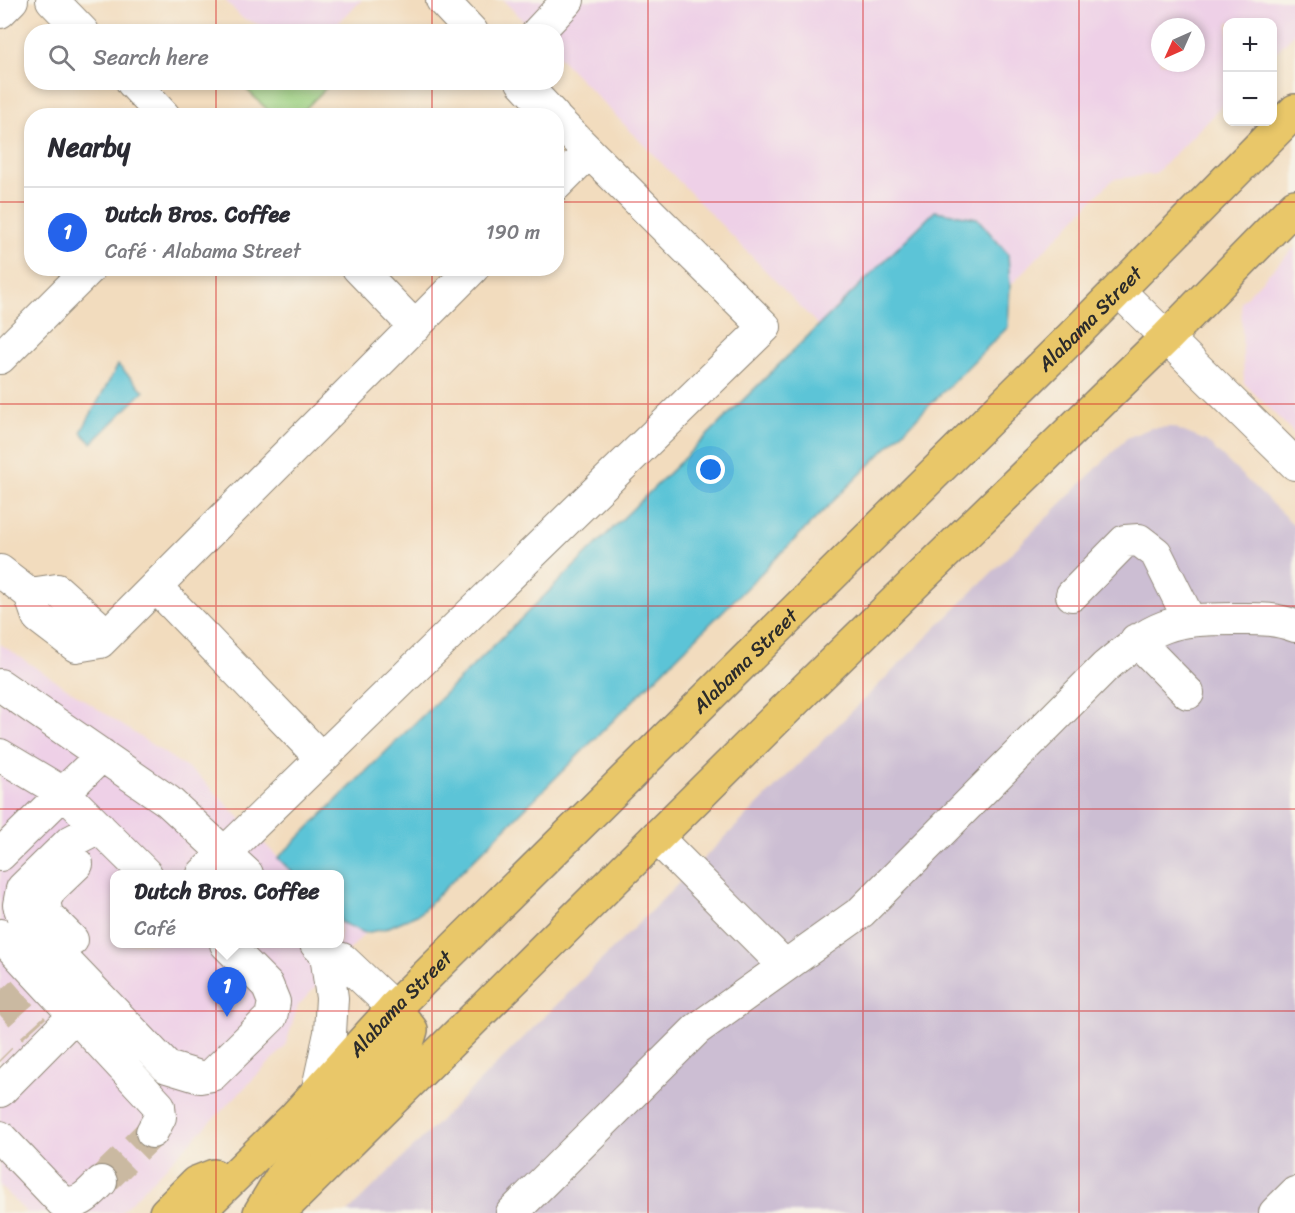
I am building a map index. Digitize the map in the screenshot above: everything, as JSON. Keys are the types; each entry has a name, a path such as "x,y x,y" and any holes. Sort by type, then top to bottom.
{"main road":[{"name":"Alabama Street","path":"197,1213 317,1093 394,1008 1119,291 1295,111"},
{"path":"278,1213 656,837 1167,337 1295,206"},
{"path":"260,1213 283,1175 312,1141 408,1040 411,1030 394,1008"},
{"path":"166,1213 204,1179 242,1170"}],"street":[{"path":"0,12 12,0"},
{"path":"52,0 75,24"},
{"path":"442,0 464,24"},
{"path":"546,24 568,0"},
{"path":"140,90 156,108"},
{"path":"530,90 547,108"},
{"path":"206,870 765,327 564,127"},
{"path":"564,177 589,153"},
{"path":"0,358 82,276"},
{"path":"366,276 415,327"},
{"path":"0,571 30,594 38,617 76,646 100,642 465,276"},
{"path":"1119,291 1295,464"},
{"path":"1072,595 1125,541 1139,540 1156,554 1189,619"},
{"path":"156,587 321,758"},
{"path":"512,1213 697,1029 861,912 1105,667 1136,640 1160,627 1189,619 1276,619 1295,626"},
{"path":"1136,640 1188,693"},
{"path":"0,685 168,801 243,870"},
{"path":"0,755 64,794 142,870"},
{"path":"0,855 102,755"},
{"path":"99,827 70,842 22,889 19,905 23,917 167,1067 200,1077 212,1075 271,1017 274,1002 267,985 230,948"},
{"path":"656,837 785,966"},
{"path":"1,937 159,1106 160,1117 152,1132"},
{"path":"321,949 342,959 394,1008"},
{"path":"317,1093 330,1033 332,1010 321,949"},
{"path":"5,1075 40,1036 75,1015"},
{"path":"0,1137 62,1202 71,1204 80,1201 101,1182"},
{"path":"1275,1213 1295,1194"}],"shaded area":[{"path":"225,0 362,0 335,24 257,24 242,18"},
{"path":"503,0 1295,0 1295,33 1277,51 1277,18 1223,18 1223,105 1155,174 1113,179 1010,286 1008,254 935,211 819,326 564,62 564,24 527,24"},
{"path":"1295,247 1295,434 1244,383 1241,302"},
{"path":"1172,427 1206,441 1295,526 1295,1213 347,1213 1127,438 1151,428"},
{"path":"0,644 199,776 290,870 110,870 110,948 344,948 344,924 365,933 298,1006 285,1047 120,1213 27,1213 0,1186"}],"green space":[{"path":"247,90 324,90 306,108 266,108"}],"water":[{"path":"935,211 977,218 1008,254 1010,286 1008,327 419,914 384,929 365,933 344,924 344,870 290,870 278,858"},
{"path":"118,365 144,391 92,443 81,432"}],"tunnel":[{"path":"0,991 34,1029"},
{"path":"101,1182 152,1132"}],"place":[{"name":"Dutch Bros. Coffee","path":"227,1017"}]}
